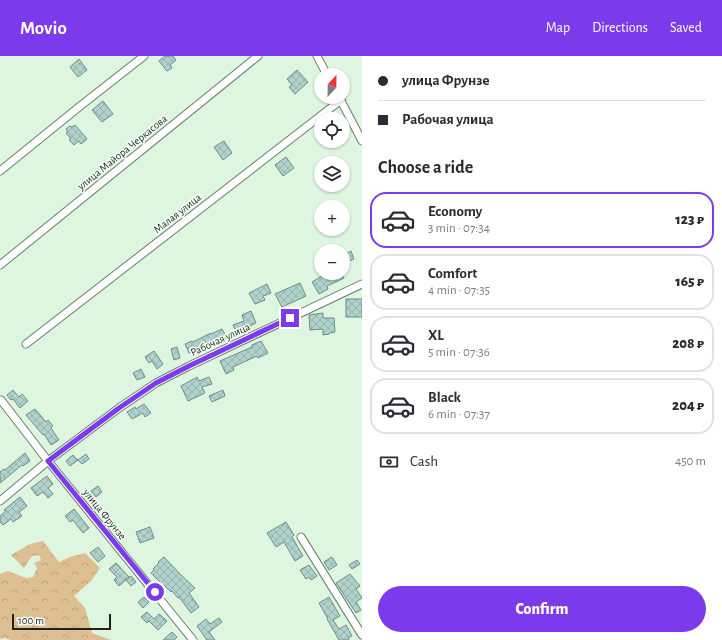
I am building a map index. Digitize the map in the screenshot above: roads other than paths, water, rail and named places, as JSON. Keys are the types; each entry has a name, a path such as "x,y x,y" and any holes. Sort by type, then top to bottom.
{"street":[{"path":"0,172 144,56"},
{"name":"улица Майора Черкасова","path":"0,265 258,56"},
{"path":"317,56 323,68"},
{"name":"Малая улица","path":"26,344 332,104"},
{"path":"343,104 362,141"},
{"name":"Рабочая улица","path":"0,501 48,461 119,408 156,383 362,284"},
{"name":"улица Фрунзе","path":"1,400 48,461 193,640"},
{"path":"301,537 362,636"}]}
